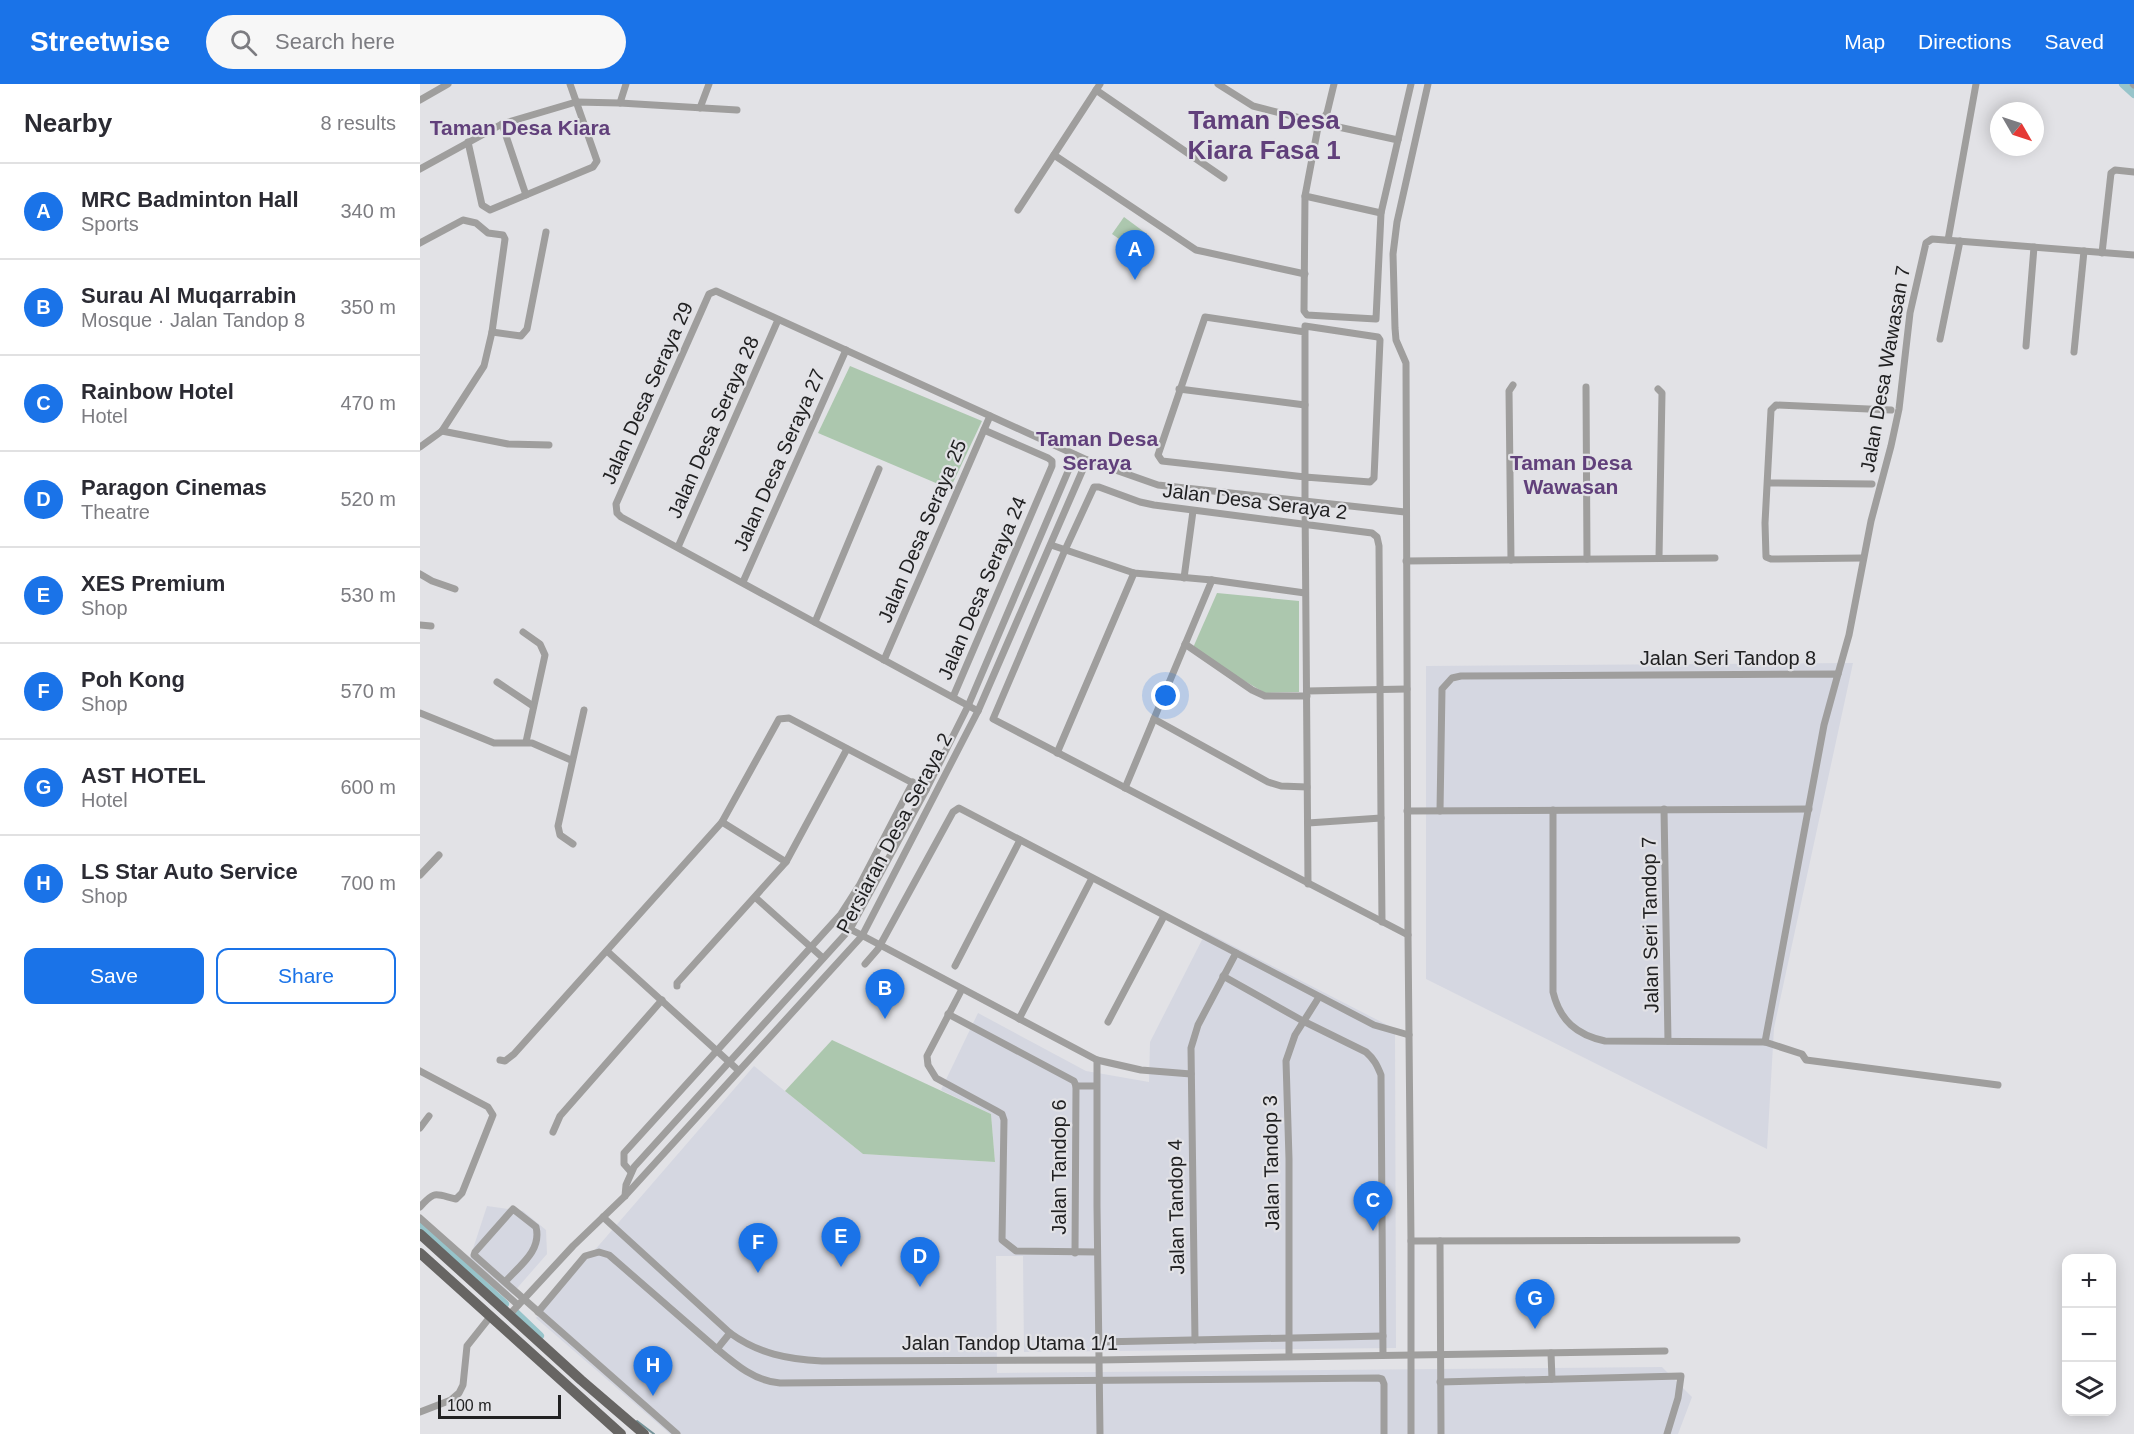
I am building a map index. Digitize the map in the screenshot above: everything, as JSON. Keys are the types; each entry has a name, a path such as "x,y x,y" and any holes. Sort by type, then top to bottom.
{"main road":[{"path":"420,1234 509,1316 644,1434"},
{"path":"420,1253 621,1434"}],"street":[{"path":"420,100 448,84"},
{"path":"468,142 482,205 490,210 593,167 597,161 570,84"},
{"path":"620,103 626,84"},
{"path":"700,108 709,84"},
{"path":"1218,84 1253,106 1398,140"},
{"path":"1334,84 1327,113 1320,123 1305,196 1304,311 1307,315 1376,319 1381,213 1411,84"},
{"path":"1411,1434 1406,363 1396,340 1393,254 1397,222 1428,84"},
{"path":"1976,84 1948,240 2134,255"},
{"path":"1018,210 1098,87 1224,178"},
{"path":"420,169 502,124 576,102 737,111"},
{"path":"502,124 526,195"},
{"path":"1054,154 1196,250 1305,274"},
{"path":"2102,253 2111,173 2115,170 2134,172"},
{"path":"1305,196 1381,213"},
{"path":"420,243 463,220 476,223 488,233 503,236 505,239 492,332 484,366 442,431 420,447"},
{"path":"492,332 521,336 527,329 546,232"},
{"name":"Jalan Desa Wawasan 7","path":"1863,558 1897,418 1910,313 1924,247 1929,240 1948,240"},
{"path":"1940,339 1960,241"},
{"path":"2026,346 2034,247"},
{"path":"2074,352 2084,251"},
{"name":"Jalan Desa Seraya 29","path":"678,547 617,513 616,504 709,294 716,291 778,320"},
{"path":"1305,332 1207,316 1203,321 1179,389 1158,455 1160,459 1305,477 1373,481 1380,340 1375,335 1305,326 1305,332 1305,405 1305,477 1305,593 1308,884"},
{"path":"778,320 1087,460 1158,484 1405,512"},
{"name":"Jalan Desa Seraya 28","path":"678,547 778,320"},
{"name":"Jalan Desa Seraya 27","path":"742,582 846,350"},
{"path":"1511,560 1509,391 1513,385"},
{"path":"1586,387 1587,559"},
{"path":"1179,389 1305,405"},
{"path":"1658,389 1662,393 1659,558"},
{"path":"1838,674 1849,635 1863,558 1771,559 1766,557 1765,523 1772,410 1776,405 1891,410"},
{"name":"Jalan Desa Seraya 25","path":"884,660 990,416"},
{"name":"Jalan Desa Seraya 24","path":"953,698 1052,466 1052,461 1048,458 984,430"},
{"path":"442,431 508,444 549,445"},
{"name":"Persiaran Desa Seraya 2","path":"625,1196 631,1172 850,929 926,790 968,706 1075,454"},
{"name":"Persiaran Desa Seraya 2","path":"509,1316 573,1246 625,1196 862,936 978,711 1087,460"},
{"path":"815,622 879,469"},
{"path":"1768,483 1872,484"},
{"name":"Jalan Desa Seraya 2","path":"1065,550 1094,487 1140,502 1193,511 1372,533 1377,537 1379,546 1382,690"},
{"path":"1184,578 1193,511"},
{"path":"1051,545 1134,573 1212,580 1305,593"},
{"path":"678,547 978,711"},
{"path":"1065,550 993,719 1408,935"},
{"path":"1406,561 1714,558"},
{"path":"1057,753 1134,573"},
{"path":"420,574 455,589"},
{"path":"1125,788 1212,580"},
{"path":"420,625 431,626"},
{"path":"523,632 540,644 545,655 526,742"},
{"path":"1185,644 1252,690 1265,696 1407,689"},
{"name":"Jalan Seri Tandop 8","path":"1440,811 1442,689 1452,678 1473,675 1838,674 1824,725 1765,1042"},
{"path":"497,682 533,706"},
{"path":"1382,690 1382,922"},
{"path":"573,844 564,839 558,831 571,760 584,710"},
{"path":"420,713 494,743 526,742 571,760"},
{"path":"500,1060 506,1061 514,1054 722,822 779,719 789,718 926,790"},
{"path":"1154,719 1268,782 1281,786 1307,787"},
{"path":"677,986 677,983 756,898 786,862 847,748"},
{"path":"631,1172 624,1164 624,1153 812,948 851,900 912,782"},
{"path":"865,964 879,946 956,808 959,808 1374,1026 1409,1035"},
{"name":"Jalan Seri Tandop 7","path":"1664,809 1668,1041"},
{"path":"1407,811 1809,809"},
{"path":"1553,810 1553,992 1561,1016 1566,1022 1593,1039 1765,1042 1802,1054 1806,1060 1998,1085"},
{"path":"1308,822 1381,818"},
{"path":"722,822 786,862"},
{"path":"954,966 1020,840"},
{"path":"420,875 439,855"},
{"path":"1019,1019 1092,878"},
{"path":"756,898 823,958"},
{"path":"1108,1023 1164,916"},
{"path":"850,929 1097,1060 1141,1070 1191,1074"},
{"path":"607,951 738,1070"},
{"name":"Jalan Tandop 4","path":"1195,1340 1191,1048 1193,1037 1236,953"},
{"path":"1223,976 1303,1021 1366,1052 1373,1058 1381,1074 1383,1355"},
{"path":"962,988 927,1056 928,1065 936,1078 1002,1114 1004,1120 1002,1240 1016,1251 1098,1252"},
{"name":"Jalan Tandop 3","path":"1288,1355 1289,1160 1286,1061 1303,1021 1319,997"},
{"path":"553,1132 560,1116 662,1000"},
{"name":"Jalan Tandop 6","path":"948,1014 1070,1078 1076,1086 1075,1253"},
{"path":"1097,1060 1100,1434"},
{"path":"420,1071 488,1107 493,1115 462,1194 456,1199 438,1193 430,1196 420,1208"},
{"path":"1076,1086 1096,1086"},
{"path":"420,1128 429,1116"},
{"path":"505,1282 536,1247 537,1232 532,1224 513,1209 474,1255 481,1267 505,1282 521,1302"},
{"name":"Jalan Tandop Utama 1/1","path":"603,1217 730,1333 764,1352 804,1360 1099,1360 1288,1355 1665,1352"},
{"path":"420,1218 521,1302 538,1311 677,1434"},
{"path":"1411,1241 1737,1240"},
{"path":"1440,1241 1441,1434"},
{"path":"573,1246 585,1256"},
{"path":"538,1311 585,1256 599,1251 609,1255 743,1370 772,1382 1380,1378 1384,1385 1384,1434"},
{"path":"420,1412 452,1400 459,1393 464,1379 468,1346 490,1317"},
{"path":"717,1349 730,1333"},
{"path":"1099,1342 1383,1336"},
{"path":"1551,1353 1552,1379"},
{"path":"1440,1382 1681,1376 1678,1398 1668,1434"}],"shaded area":[{"path":"1853,663 1774,1028 1767,1149 1426,979 1426,666"},
{"path":"1206,932 1395,1029 1396,1348 1024,1352 1023,1256 996,1256 997,1373 1662,1367 1692,1397 1678,1434 670,1434 536,1318 754,1066 863,1154 995,1162 991,1114 941,1090 978,1013 1086,1071 1149,1082 1150,1042"},
{"path":"487,1206 523,1211 546,1230 547,1254 512,1294 470,1258"}],"green space":[{"path":"1124,217 1147,234 1136,251 1112,234"},
{"path":"850,366 982,421 950,489 818,433"},
{"path":"1217,593 1299,601 1299,692 1265,693 1192,650"},
{"path":"832,1040 991,1114 995,1162 863,1154 785,1091"}],"waterway":[{"path":"2123,84 2134,94"},
{"path":"420,1226 505,1304"},
{"path":"515,1312 540,1336"},
{"path":"637,1421 654,1434"}],"place":[{"name":"MRC Badminton Hall","path":"1135,280"},
{"name":"Surau Al Muqarrabin","path":"885,1019"},
{"name":"Rainbow Hotel","path":"1373,1231"},
{"name":"XES Premium","path":"841,1267"},
{"name":"Poh Kong","path":"758,1273"},
{"name":"Paragon Cinemas","path":"920,1287"},
{"name":"AST HOTEL","path":"1535,1329"},
{"name":"LS Star Auto Service","path":"653,1396"}],"district":[{"name":"Taman Desa Kiara","path":"520,127"},
{"name":"Taman Desa Kiara Fasa 1","path":"1264,135"},
{"name":"Taman Desa Seraya","path":"1097,450"},
{"name":"Taman Desa Wawasan","path":"1571,474"}]}
